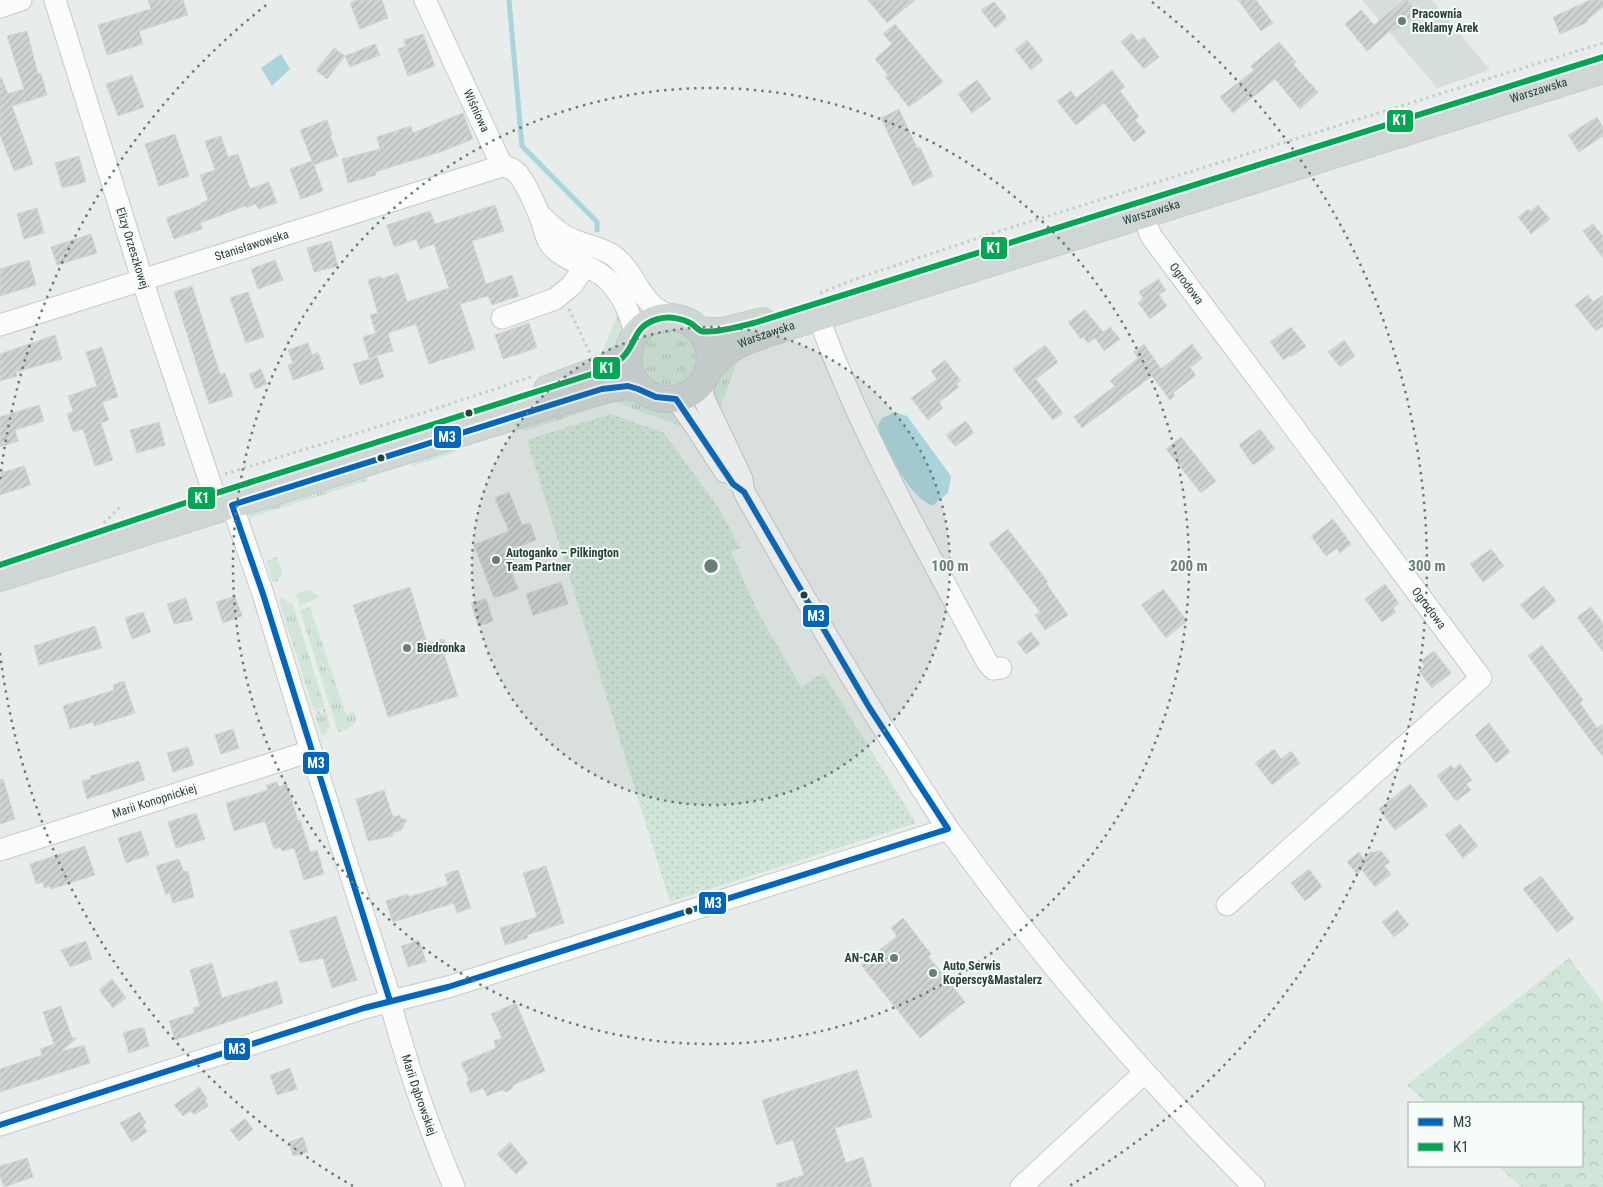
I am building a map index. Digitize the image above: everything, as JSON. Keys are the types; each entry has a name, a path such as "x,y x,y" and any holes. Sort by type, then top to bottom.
{"main road":[{"name":"Warszawska","path":"700,331 722,331 762,322 1603,57"},
{"name":"Warszawska","path":"705,377 722,356 817,306 1143,216 1603,70"},
{"path":"671,317 684,320 700,331 709,346 710,358 705,377 687,395 676,399 664,399 642,389 634,380 630,368 632,345 638,332 647,324 671,317"},
{"path":"0,565 555,386 612,365 632,345"},
{"path":"0,578 228,493 617,387 627,386 642,389"}],"street":[{"path":"0,7 21,0"},
{"name":"Elizy Orzeszkowej","path":"55,0 143,280 228,493 263,594 390,1001"},
{"name":"Wiśniowa","path":"425,0 502,166 517,172 538,213 551,245 563,255 602,275 615,289 633,324 632,345"},
{"name":"Stanisławowska","path":"0,325 502,166"},
{"name":"Wiśniowa","path":"538,213 560,233 614,256 629,272 650,303 671,317"},
{"name":"Ogrodowa","path":"1143,216 1152,236 1481,678 1227,905"},
{"path":"502,318 555,299 572,285 585,266"},
{"path":"817,306 825,336 865,429 912,524 988,662 993,669 1001,668"},
{"path":"705,377 704,399 742,479 744,492 869,707 948,829 1053,967 1144,1073 1254,1187"},
{"path":"676,399 696,426 733,484 744,492"},
{"name":"Marii Konopnickiej","path":"0,850 311,751"},
{"path":"0,1125 390,1001 457,984 948,829"},
{"name":"Marii Dąbrowskiej","path":"390,1001 428,1123 454,1187"},
{"path":"1021,1187 1144,1073"}],"path":[{"path":"817,306 861,277 984,236 1603,43"},
{"path":"561,294 592,358"},
{"path":"228,493 432,410 540,374"}],"shaded area":[{"path":"1362,0 1432,0 1490,70 1437,88"}],"green space":[{"path":"621,312 622,335 610,355 601,356 617,315"},
{"path":"669,326 681,329 692,336 699,347 702,359 699,371 692,382 681,389 669,392 657,389 646,382 639,371 636,359 639,347 646,336 657,329"},
{"path":"735,354 737,361 721,406 714,410 713,401 717,379"},
{"path":"617,394 675,413 683,427 613,401"},
{"path":"604,403 602,406 525,431 523,430 521,423"},
{"path":"610,414 664,433 720,510 740,548 731,552 758,612 801,687 823,673 916,823 670,902 527,440"},
{"path":"455,446 457,452 413,466 412,462"},
{"path":"366,476 367,481 249,518 250,512"},
{"path":"277,557 282,572 278,582 272,581 266,561"},
{"path":"306,590 319,596 317,599 299,606 296,594"},
{"path":"282,598 293,604 325,707 314,711 279,601"},
{"path":"310,607 346,714 355,711 356,721 348,729 341,732 338,732 300,610"},
{"path":"326,712 330,726 325,735 321,735 315,715"},
{"path":"1569,958 1603,1003 1603,1187 1522,1187 1499,1167 1583,1167 1583,1102 1426,1102 1407,1085"}],"water":[{"path":"281,54 290,69 272,86 261,68"},
{"path":"895,412 907,416 951,476 948,493 933,505 930,505 921,498 906,482 880,433 878,425 882,418"}],"building":[{"path":"148,0 183,0 188,15 139,31 143,44 107,55 98,25 151,9"},
{"path":"356,0 382,0 388,18 360,29 350,3"},
{"path":"868,0 915,0 887,23"},
{"path":"1238,0 1256,0 1273,23 1261,31"},
{"path":"1404,0 1407,0 1419,14 1400,29 1398,27 1392,32 1391,30 1367,51 1345,24 1361,10 1374,25"},
{"path":"1590,0 1603,0 1603,7 1587,20 1588,22 1560,34 1553,17"},
{"path":"994,2 1007,18 995,28 981,10"},
{"path":"895,24 943,82 909,107 885,77 888,75 875,59 892,44 883,34"},
{"path":"27,31 38,74 41,73 47,95 12,106 33,164 14,171 0,135 0,77 8,94 24,89 7,36"},
{"path":"1132,33 1138,41 1144,37 1159,57 1144,69 1121,42"},
{"path":"423,34 435,66 408,76 398,49 406,46 404,40"},
{"path":"1027,40 1043,60 1031,70 1015,50"},
{"path":"1279,42 1296,62 1293,64 1318,92 1300,109 1275,79 1233,113 1220,97 1254,70 1251,66"},
{"path":"375,44 380,55 350,67 345,56"},
{"path":"334,48 345,56 327,79 316,70"},
{"path":"1112,70 1125,87 1120,91 1139,117 1135,120 1146,132 1134,142 1104,103 1076,125 1057,101 1071,91 1076,98"},
{"path":"132,75 144,107 118,116 106,84"},
{"path":"977,80 991,99 972,113 958,94"},
{"path":"899,109 917,148 920,147 933,176 913,186 881,118"},
{"path":"463,113 473,139 440,152 375,172 376,175 348,183 342,159 380,149 377,137 411,126 413,133"},
{"path":"1597,117 1603,127 1603,136 1579,152 1568,135"},
{"path":"327,120 332,135 330,135 338,156 314,165 323,191 301,199 290,169 312,161 300,130"},
{"path":"175,134 189,176 159,186 145,144"},
{"path":"221,136 228,157 238,154 250,189 269,182 277,203 258,209 256,204 246,208 245,206 200,223 202,229 174,239 166,218 201,205 201,203 208,200 200,175 215,170 205,141"},
{"path":"79,156 86,182 62,188 55,163"},
{"path":"495,205 504,231 472,241 486,284 512,275 519,296 492,305 488,296 460,304 475,349 429,364 416,324 388,333 393,351 369,358 363,337 376,333 370,315 378,313 368,280 381,276 381,279 398,273 407,302 449,288 434,244 420,249 416,239 394,247 387,225 430,211 435,224"},
{"path":"1538,205 1550,219 1531,234 1518,217 1528,209 1530,212"},
{"path":"37,208 44,233 24,239 17,214"},
{"path":"1593,224 1603,236 1603,258 1583,231"},
{"path":"91,234 97,253 57,265 51,247"},
{"path":"331,241 338,266 314,272 307,248"},
{"path":"29,260 36,285 0,296 0,269"},
{"path":"275,260 283,280 258,289 251,269"},
{"path":"1158,279 1166,290 1159,295 1167,306 1150,319 1138,303 1143,298 1139,292"},
{"path":"192,286 220,374 225,373 233,396 209,404 174,292"},
{"path":"248,292 264,337 246,343 230,298"},
{"path":"1588,295 1593,302 1603,295 1603,326 1596,331 1575,305"},
{"path":"1085,310 1103,332 1110,327 1120,339 1104,351 1095,338 1088,343 1083,337 1081,339 1068,322"},
{"path":"529,323 537,348 503,359 495,335"},
{"path":"1291,327 1306,346 1291,357 1290,355 1283,360 1270,342"},
{"path":"55,335 62,359 16,372 17,376 0,381 0,354"},
{"path":"1344,340 1355,356 1340,367 1328,352"},
{"path":"308,343 312,355 318,352 324,369 293,380 288,365 293,363 288,350"},
{"path":"1144,344 1161,369 1192,344 1202,358 1190,368 1196,375 1173,393 1175,396 1170,400 1152,376 1082,428 1074,417 1115,386 1110,381 1138,358 1134,352"},
{"path":"1045,345 1058,362 1036,379 1063,413 1053,420 1013,369"},
{"path":"102,347 118,397 102,402 109,420 101,423 113,460 95,466 83,429 73,432 67,414 73,411 68,396 97,386 86,352"},
{"path":"377,357 384,377 360,385 353,364"},
{"path":"945,360 961,381 956,384 959,387 939,402 943,408 928,420 911,398 937,379 931,371"},
{"path":"261,369 267,384 255,389 249,374"},
{"path":"39,405 44,421 15,430 18,441 0,447 0,417"},
{"path":"966,421 974,433 955,446 946,435"},
{"path":"159,422 165,445 137,453 130,430"},
{"path":"1260,429 1275,449 1253,465 1239,445"},
{"path":"1181,437 1216,481 1201,493 1166,449"},
{"path":"24,466 31,485 0,495 0,473"},
{"name":"Autoganko – Pilkington Team Partner","path":"509,492 522,525 530,523 536,540 513,549 517,558 508,562 518,589 494,598 474,545 509,531 495,498"},
{"path":"1333,519 1351,544 1340,553 1337,548 1326,556 1311,536"},
{"path":"1008,529 1048,582 1046,583 1068,615 1045,630 1035,615 1040,612 989,544"},
{"path":"1491,549 1504,566 1483,582 1470,564"},
{"path":"561,582 568,604 533,615 526,594"},
{"path":"1385,584 1399,603 1393,608 1396,612 1382,622 1365,599"},
{"path":"1544,586 1556,601 1533,620 1520,605"},
{"name":"Biedronka","path":"410,587 427,643 444,639 448,653 444,654 458,696 388,717 353,605"},
{"path":"1163,589 1187,621 1166,638 1141,605"},
{"path":"235,596 242,616 223,623 216,602"},
{"path":"186,598 193,620 174,624 167,604"},
{"path":"486,599 493,621 478,626 471,603"},
{"path":"1591,607 1603,623 1603,652 1577,617"},
{"path":"143,612 151,632 132,639 125,618"},
{"path":"95,626 102,648 39,665 34,646"},
{"path":"1031,632 1040,644 1026,654 1017,642"},
{"path":"1542,645 1583,700 1580,703 1597,728 1603,724 1603,757 1528,656"},
{"path":"1434,651 1451,673 1432,688 1419,671 1425,666 1421,661"},
{"path":"124,681 135,713 94,726 93,722 70,729 63,706 114,690 113,685"},
{"path":"1489,723 1510,752 1496,763 1475,735"},
{"path":"233,729 239,748 221,754 215,735"},
{"path":"188,747 194,765 173,772 167,753"},
{"path":"1274,749 1281,759 1291,751 1300,763 1272,785 1255,763"},
{"path":"139,761 145,780 87,799 82,781 91,779 90,776"},
{"path":"1460,764 1472,780 1466,784 1471,790 1456,801 1437,776 1451,765 1454,769"},
{"path":"3,779 15,819 0,824 0,780"},
{"path":"277,782 279,787 287,784 310,852 317,850 324,874 304,880 294,848 282,851 280,847 274,849 265,821 234,831 226,803 268,790 266,785"},
{"path":"1410,784 1428,806 1395,830 1379,809"},
{"path":"384,790 393,817 400,815 401,818 407,820 401,830 392,833 393,836 368,841 356,799"},
{"path":"196,813 205,839 176,848 168,822"},
{"path":"1460,824 1478,846 1463,858 1445,835"},
{"path":"141,831 149,855 126,863 118,838"},
{"path":"85,846 95,875 51,889 50,886 44,888 43,882 36,884 30,864"},
{"path":"1372,851 1374,853 1381,851 1390,862 1384,866 1391,874 1375,887 1362,870 1357,874 1347,862 1359,852 1363,858"},
{"path":"179,859 184,872 188,871 194,897 173,903 170,893 166,895 156,866"},
{"path":"546,866 564,923 527,935 528,938 505,945 500,928 537,917 523,873"},
{"path":"1309,869 1322,887 1305,901 1291,883"},
{"path":"458,870 471,908 457,913 454,903 393,922 386,901 408,894 409,897 448,885 445,874"},
{"path":"1541,876 1574,919 1557,932 1523,889"},
{"path":"1397,910 1409,925 1394,937 1382,922"},
{"path":"336,916 357,980 332,988 323,958 300,963 290,931"},
{"path":"903,918 931,954 928,956 965,1002 920,1038 861,965 897,936 891,928"},
{"path":"419,940 426,962 408,967 401,946"},
{"path":"86,941 92,959 70,967 61,950"},
{"path":"212,963 222,998 277,981 283,1003 175,1040 169,1021 194,1013 193,1008 200,1006 190,970"},
{"path":"112,979 126,998 113,1008 99,990"},
{"path":"516,1003 545,1071 513,1085 512,1089 506,1092 502,1090 487,1096 483,1088 471,1093 466,1082 469,1080 461,1063 496,1048 494,1041 502,1038 491,1014"},
{"path":"61,1006 72,1038 77,1038 60,1052 84,1045 90,1063 0,1092 0,1069 42,1055 40,1049 54,1044 43,1012"},
{"path":"144,1028 149,1046 129,1053 123,1033"},
{"path":"290,1068 297,1089 277,1095 270,1075"},
{"path":"857,1070 872,1117 835,1128 846,1163 863,1157 872,1187 777,1187 776,1184 804,1175 793,1140 776,1145 762,1100"},
{"path":"199,1087 207,1098 205,1100 208,1106 194,1115 191,1111 183,1116 174,1105"},
{"path":"140,1112 146,1123 143,1125 147,1132 132,1142 120,1123"},
{"path":"245,1119 253,1129 239,1141 230,1130"},
{"path":"303,1137 308,1152 293,1156 289,1142"},
{"path":"510,1142 528,1163 516,1174 497,1154"},
{"path":"27,1158 33,1177 4,1187 0,1176 0,1166"}],"waterway":[{"path":"509,0 522,146 597,222 597,230"}],"transit line":[{"name":"K1","path":"0,565 185,503 607,368 623,357 644,326 658,319 680,319 706,332 754,323 1603,57"},
{"name":"M3","path":"0,1125 364,1008 448,987 948,829 869,707 744,492 733,484 676,399 656,397 628,386 602,389 232,505 263,594 390,1001"}],"place":[{"name":"Pracownia Reklamy Arek","path":"1402,21"},
{"name":"Autoganko – Pilkington Team Partner","path":"496,560"},
{"name":"Biedronka","path":"407,648"},
{"name":"AN-CAR","path":"894,958"},
{"name":"Auto Serwis Koperscy&Mastalerz","path":"933,973"}]}
